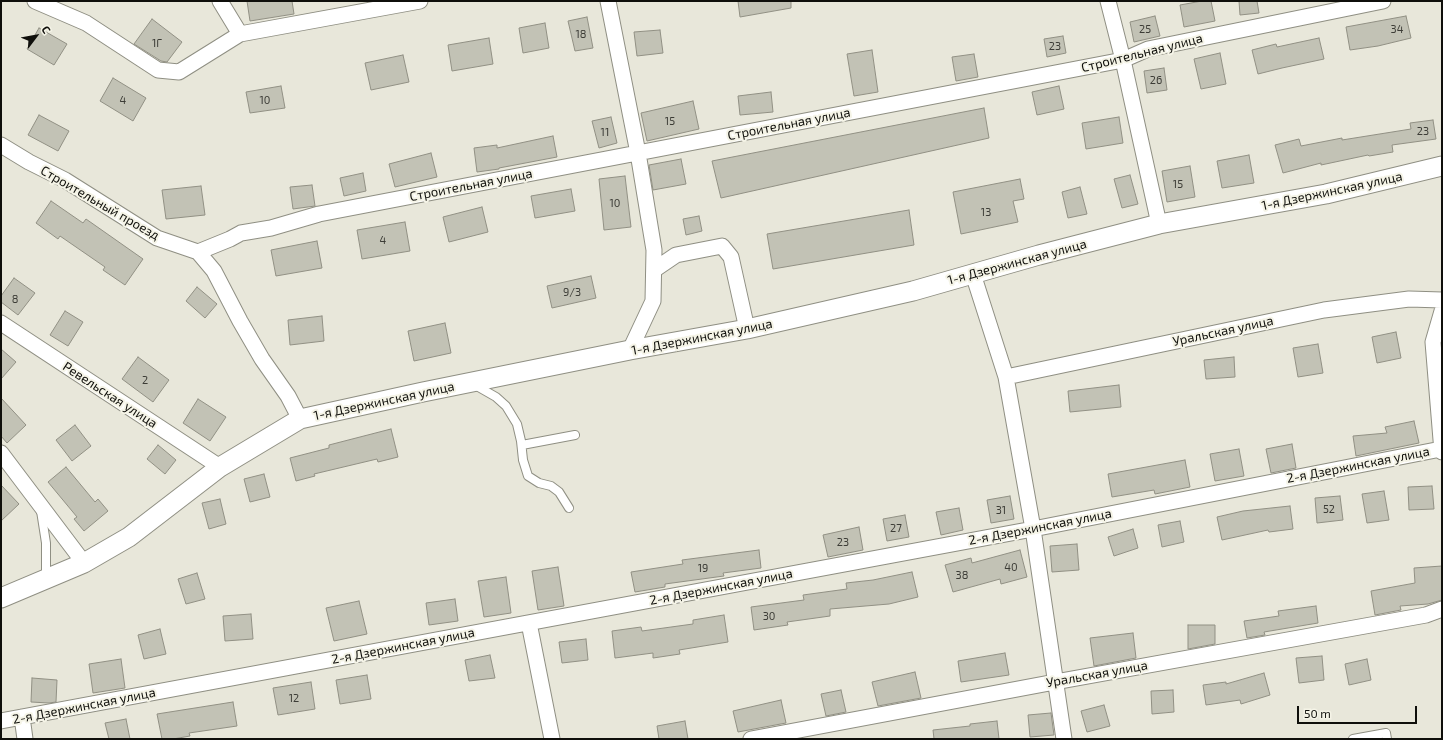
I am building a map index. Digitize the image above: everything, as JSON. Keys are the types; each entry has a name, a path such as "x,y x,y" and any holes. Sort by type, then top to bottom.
{"street":[{"path":"35,1 86,22 158,70 179,72 240,34 420,1"},
{"path":"220,1 240,34"},
{"path":"608,1 638,153 654,250 653,301 630,350"},
{"path":"1108,1 1123,60 1159,224"},
{"name":"Строительная улица","path":"198,252 241,233 271,228 319,214 1123,60 1148,49 1383,1"},
{"name":"Строительный проезд","path":"1,145 29,162 64,180 157,238 198,252"},
{"name":"1-я Дзержинская улица","path":"1,598 84,563 129,537 220,467 300,419 471,382 630,350 747,329 913,291 1039,255 1159,224 1326,194 1442,166"},
{"path":"654,270 676,255 722,246 731,256 747,329"},
{"path":"198,252 214,271 262,359 288,396 300,419"},
{"path":"973,274 1006,377 1033,529 1064,739"},
{"name":"Уральская улица","path":"1006,377 1324,310 1409,299 1442,300"},
{"path":"1442,311 1433,342 1442,450"},
{"name":"Ревельская улица","path":"1,323 220,467"},
{"name":"2-я Дзержинская улица","path":"1,721 1033,529 1442,450"},
{"path":"1,453 84,563"},
{"name":"Уральская улица","path":"751,739 1426,615 1442,609"},
{"path":"529,623 552,739"},
{"path":"22,717 25,739"}],"lane":[{"path":"471,382 496,397 506,406 517,424 522,445 523,460 528,476 539,483 550,486 559,492 569,508"},
{"path":"522,445 575,435"},
{"path":"40,504 46,543 45,580"},
{"path":"1353,739 1386,733 1387,739"}],"building":[{"path":"247,1 292,1 294,14 250,21"},
{"path":"738,1 791,1 791,8 740,17"},
{"path":"1211,1 1215,21 1184,27 1180,5"},
{"path":"1239,1 1257,1 1259,13 1240,15"},
{"path":"1155,16 1160,36 1134,42 1130,22"},
{"path":"1406,16 1411,38 1378,46 1350,50 1346,27"},
{"path":"587,17 593,48 575,51 568,21"},
{"path":"152,19 182,42 167,62 161,61 134,44"},
{"path":"545,23 549,48 523,53 519,28"},
{"path":"39,28 67,44 54,65 27,49"},
{"path":"660,30 663,53 637,56 634,32"},
{"path":"1063,36 1066,53 1047,57 1044,39"},
{"path":"489,38 493,64 452,71 448,45"},
{"path":"1319,38 1324,59 1258,74 1252,50 1276,44 1277,47"},
{"path":"872,50 878,92 854,96 847,54"},
{"path":"1220,53 1226,84 1201,89 1194,59"},
{"path":"974,54 978,77 956,81 952,57"},
{"path":"403,55 409,82 371,90 365,63"},
{"path":"1164,68 1167,90 1147,93 1144,71"},
{"path":"113,78 146,98 133,121 100,101"},
{"path":"281,86 285,108 250,113 246,92"},
{"path":"1059,86 1064,109 1037,115 1032,92"},
{"path":"771,92 773,112 740,115 738,96"},
{"path":"693,101 699,129 647,141 641,113"},
{"path":"984,108 989,138 721,198 712,161"},
{"path":"39,115 69,131 58,151 28,135"},
{"path":"611,117 617,143 599,148 592,121"},
{"path":"1119,117 1123,143 1086,149 1082,123"},
{"path":"1433,120 1436,139 1392,145 1393,152 1368,155 1321,165 1321,163 1283,173 1275,145 1299,139 1301,146 1342,138 1342,140 1411,129 1410,123"},
{"path":"553,136 557,157 477,172 474,148 497,145 497,148"},
{"path":"431,153 437,177 395,187 389,164"},
{"path":"1249,155 1254,183 1222,188 1217,161"},
{"path":"681,159 686,184 653,190 649,165"},
{"path":"1190,166 1195,197 1167,202 1162,171"},
{"path":"363,173 366,191 344,196 340,178"},
{"path":"1130,175 1138,204 1122,208 1114,179"},
{"path":"625,176 631,227 604,230 599,179"},
{"path":"1020,179 1024,199 1013,201 1018,222 961,234 953,192"},
{"path":"312,185 315,206 293,209 290,187"},
{"path":"201,186 205,215 166,219 162,190"},
{"path":"1080,187 1087,214 1068,218 1062,192"},
{"path":"571,189 575,211 535,218 531,196"},
{"path":"51,201 83,223 86,219 143,259 125,285 103,270 105,267 60,236 58,239 36,223"},
{"path":"482,207 488,232 449,242 443,217"},
{"path":"909,210 914,245 773,269 767,234"},
{"path":"699,216 702,231 686,235 683,219"},
{"path":"405,222 410,251 362,259 357,230"},
{"path":"317,241 322,268 276,276 271,250"},
{"path":"591,276 596,298 552,308 547,286"},
{"path":"14,278 35,293 18,315 1,302 1,296"},
{"path":"197,287 217,304 205,318 186,301"},
{"path":"65,311 83,322 68,346 50,335"},
{"path":"322,316 324,341 290,345 288,320"},
{"path":"445,323 451,353 414,361 408,331"},
{"path":"1396,332 1401,358 1377,363 1372,337"},
{"path":"1318,344 1323,373 1298,377 1293,348"},
{"path":"1,349 16,362 1,379"},
{"path":"138,357 169,380 153,402 122,379"},
{"path":"1234,357 1235,377 1206,379 1204,360"},
{"path":"1119,385 1121,407 1070,412 1068,391"},
{"path":"1,398 26,425 7,443 1,436"},
{"path":"198,399 226,417 210,441 183,423"},
{"path":"1414,421 1419,443 1356,456 1353,436 1387,433 1385,427"},
{"path":"75,425 91,446 72,461 56,440"},
{"path":"391,429 398,457 378,462 377,459 314,474 315,476 296,481 290,458 329,448 329,445"},
{"path":"1292,444 1296,468 1271,473 1266,449"},
{"path":"158,445 176,460 165,474 147,459"},
{"path":"1239,449 1244,476 1215,481 1210,454"},
{"path":"1185,460 1190,487 1155,494 1154,490 1112,497 1108,474"},
{"path":"66,467 95,502 98,499 108,511 84,531 74,519 77,517 48,482"},
{"path":"264,474 270,497 250,502 244,479"},
{"path":"1,485 19,504 1,521"},
{"path":"1432,486 1434,509 1409,510 1408,487"},
{"path":"1384,491 1389,520 1367,523 1362,494"},
{"path":"1010,496 1014,519 991,523 987,500"},
{"path":"1340,496 1343,520 1317,523 1315,498"},
{"path":"220,499 226,524 209,529 202,503"},
{"path":"1290,506 1293,529 1269,532 1268,530 1222,540 1217,517 1243,511"},
{"path":"959,508 963,530 941,535 936,512"},
{"path":"905,515 909,537 887,541 883,519"},
{"path":"1180,521 1184,542 1162,547 1158,525"},
{"path":"859,527 863,550 828,557 823,535"},
{"path":"1133,529 1138,548 1114,556 1108,537"},
{"path":"1077,544 1079,570 1052,572 1050,546"},
{"path":"759,550 761,568 723,573 724,576 665,584 665,587 635,592 631,572 683,564 682,560"},
{"path":"1020,550 1027,577 1001,584 1000,579 953,592 945,565 971,558 972,563"},
{"path":"1442,566 1442,600 1428,604 1400,606 1401,610 1375,615 1371,591 1415,583 1414,568"},
{"path":"558,567 564,606 538,610 532,571"},
{"path":"912,572 918,597 889,604 830,609 830,616 787,622 788,625 754,630 751,607 804,600 803,595 847,589 846,583 873,580"},
{"path":"197,573 205,599 186,604 178,579"},
{"path":"506,577 511,613 484,617 478,581"},
{"path":"455,599 458,621 429,625 426,603"},
{"path":"359,601 367,634 334,641 326,608"},
{"path":"1316,606 1318,623 1264,632 1265,635 1247,638 1244,621 1279,616 1278,611"},
{"path":"251,614 253,639 225,641 223,616"},
{"path":"724,615 728,642 679,650 680,654 653,658 653,653 615,658 612,631 641,627 642,631 693,624 693,620"},
{"path":"1188,625 1215,625 1215,644 1188,649"},
{"path":"160,629 166,654 144,659 138,635"},
{"path":"1133,633 1136,658 1094,666 1090,638"},
{"path":"586,639 588,660 562,663 559,642"},
{"path":"1005,653 1009,675 961,682 958,661"},
{"path":"490,655 495,678 469,681 465,660"},
{"path":"1322,656 1324,680 1299,683 1296,658"},
{"path":"121,659 125,688 93,693 89,664"},
{"path":"1367,659 1371,680 1349,685 1345,664"},
{"path":"915,672 921,698 878,706 872,682"},
{"path":"1264,673 1270,695 1241,704 1240,700 1206,705 1203,685 1226,682 1226,684"},
{"path":"367,675 371,699 340,704 336,680"},
{"path":"32,678 57,680 56,702 31,702"},
{"path":"311,682 315,709 278,715 273,688"},
{"path":"841,690 846,712 826,716 821,694"},
{"path":"1173,690 1174,712 1152,714 1151,691"},
{"path":"781,700 786,723 738,732 733,711"},
{"path":"233,702 237,726 189,733 190,736 173,739 162,739 157,714"},
{"path":"1104,705 1110,726 1087,732 1081,711"},
{"path":"1051,713 1054,735 1030,737 1028,715"},
{"path":"126,719 130,739 109,739 105,723"},
{"path":"685,721 688,739 659,739 657,726"},
{"path":"997,721 999,739 934,739 933,730"}]}
